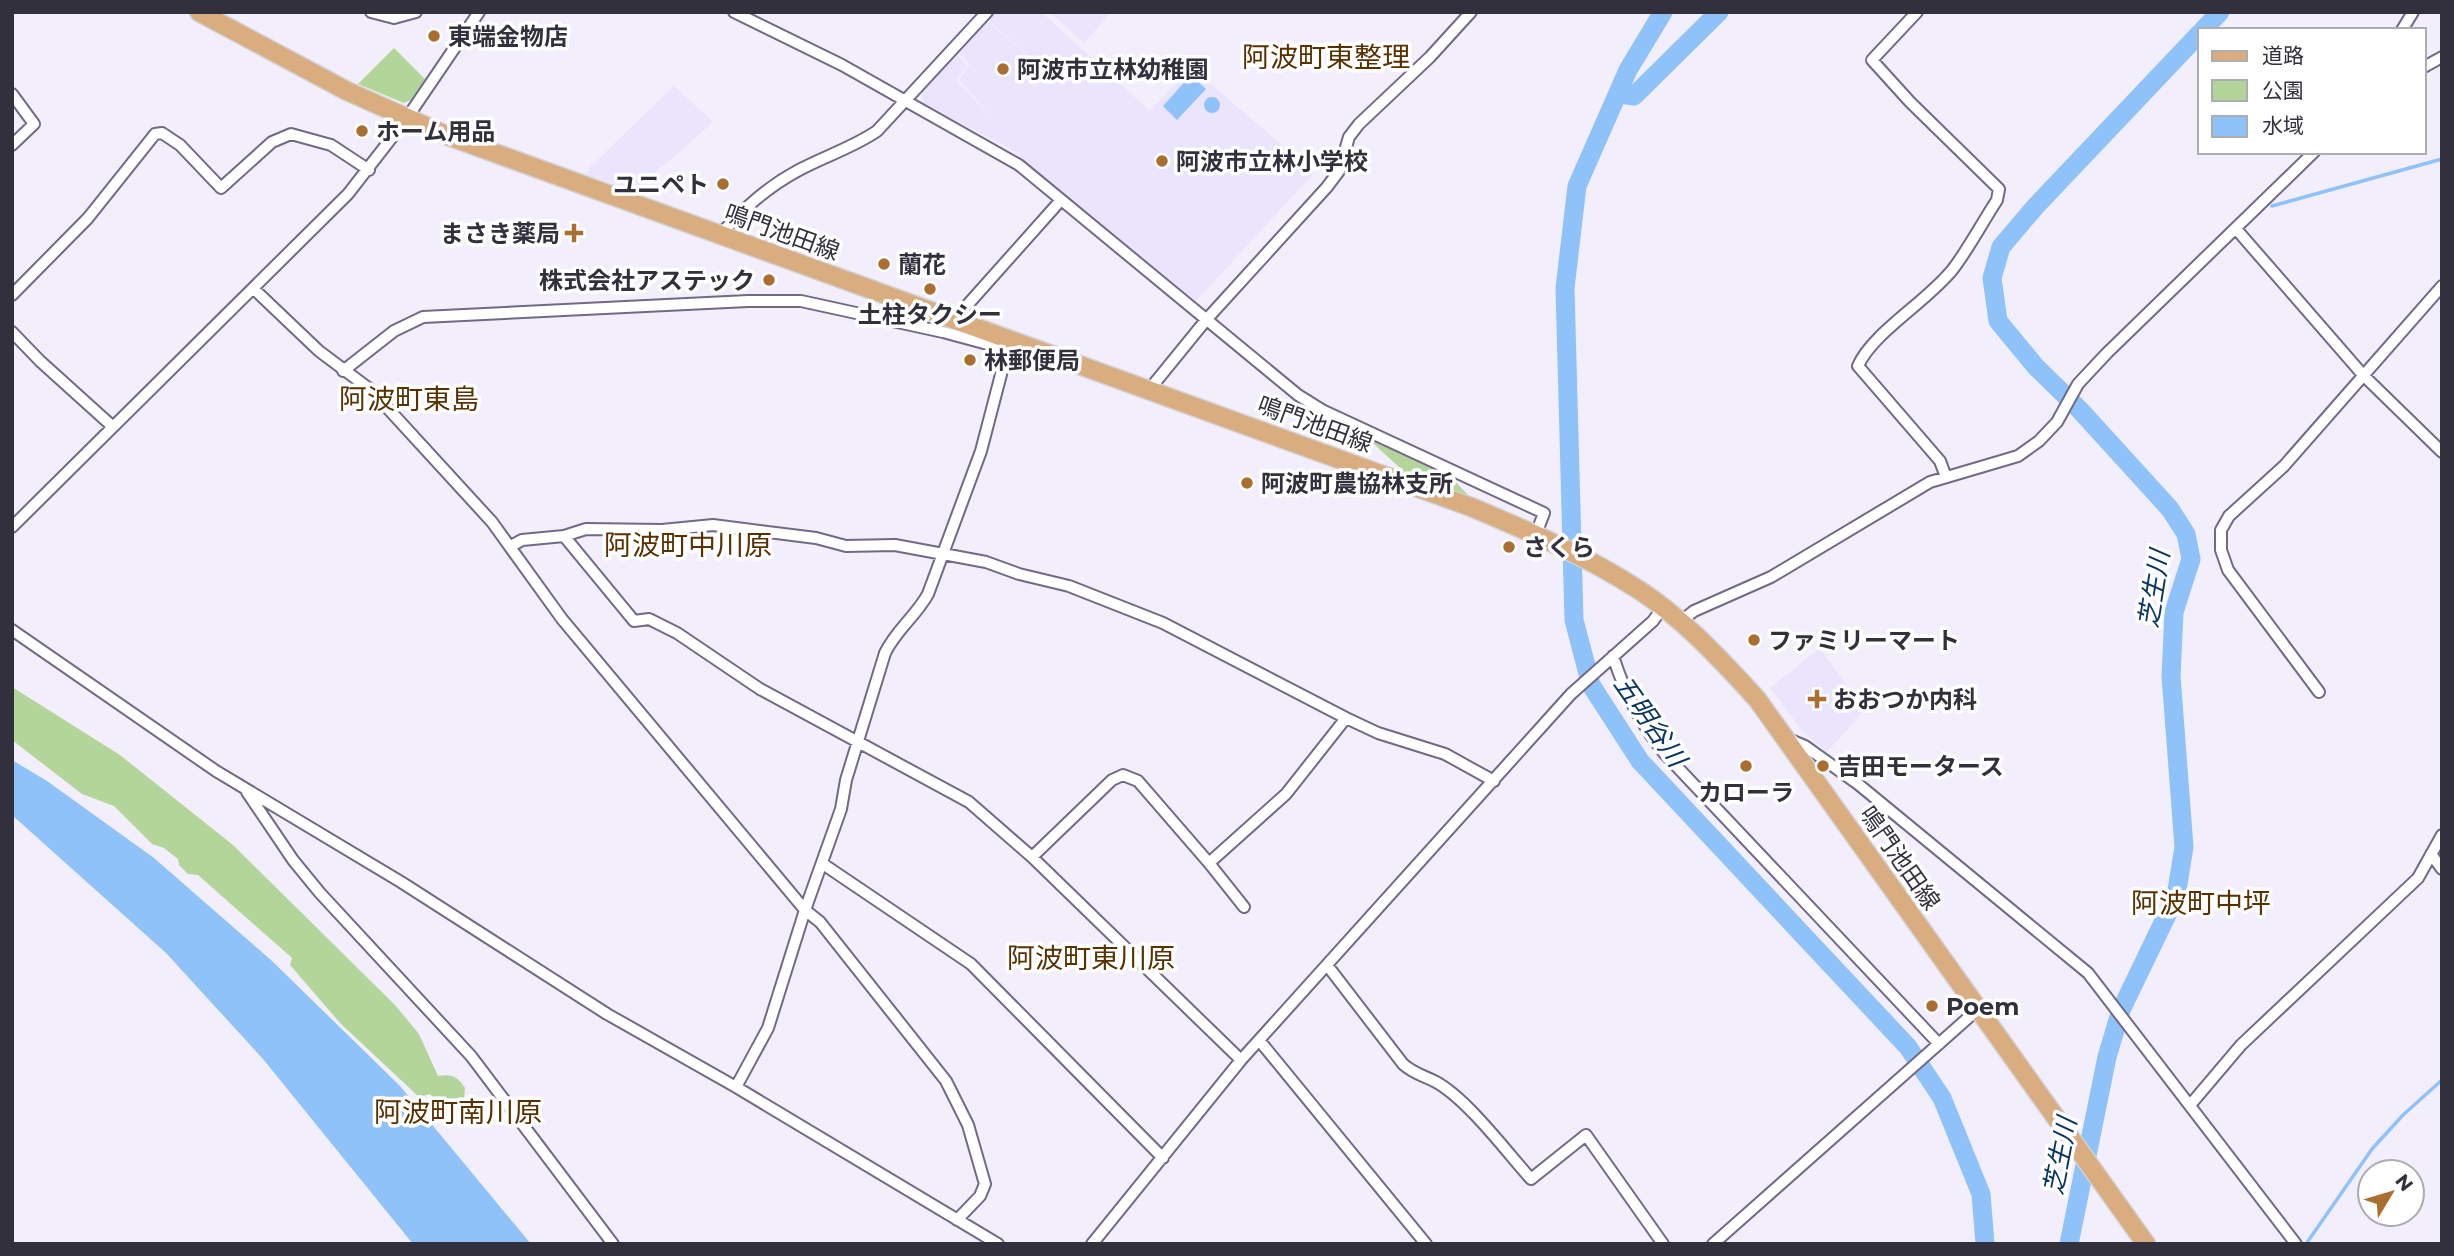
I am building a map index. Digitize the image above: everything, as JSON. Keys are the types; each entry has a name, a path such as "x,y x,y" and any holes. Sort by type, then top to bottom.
{"main road":[{"name":"鳴門池田線","path":"198,12 347,91 448,136 954,320 1008,344 1149,390 1471,507 1543,538 1639,590 1680,622 1757,699 2146,1244"}],"street":[{"path":"371,12 394,18 416,12"},
{"path":"12,527 255,290 369,170 479,12"},
{"path":"734,12 842,65 1019,165 1298,395 1322,410 1544,513 1543,538"},
{"path":"719,236 767,188 801,169 857,145 877,131 987,12"},
{"path":"1149,390 1206,320 1339,171 1349,137 1359,124 1430,57 1471,12"},
{"path":"1917,12 1872,60 1909,102 1999,189 1997,200 1953,270 1926,299 1864,352 1858,366 1940,461 1946,477"},
{"path":"2403,28 2413,12"},
{"path":"2426,66 2442,57"},
{"path":"12,94 34,124 12,145"},
{"path":"12,295 88,218 155,134 162,133 180,145 221,188 272,142 291,134 331,145 369,170"},
{"path":"1680,622 1694,611 1771,577 1903,495 1946,477 2018,456 2039,441 2057,422 2078,384 2312,154"},
{"path":"954,320 1061,200"},
{"path":"2237,230 2362,375 2442,452"},
{"path":"2319,692 2228,570 2221,550 2221,530 2229,516 2284,466 2442,286"},
{"path":"255,290 343,371 371,390 400,420 511,546 562,619 805,910 820,922 910,1033 946,1081 968,1125 985,1184 980,1196 957,1220"},
{"path":"343,371 394,331 423,317 748,301 801,301 1008,344 981,451 943,555 917,614 895,634 885,653 823,864 805,910 768,1028 736,1087"},
{"path":"12,332 40,361 113,426"},
{"path":"511,546 522,540 564,536 586,529 662,530 713,525 816,538 846,546 895,545 986,562 1018,574 1069,586 1163,623 1346,718 1378,733 1444,754 1494,781"},
{"path":"564,536 634,621 649,619 677,633 760,689 809,717 860,740 969,802 1032,857 1241,1060"},
{"path":"1092,1244 1241,1060 1579,687 1653,621 1662,607"},
{"path":"12,630 246,790 401,882 607,1014 736,1087 998,1244"},
{"path":"1611,658 1637,719 1664,753 1937,1045"},
{"path":"1209,863 1286,794 1346,718"},
{"path":"1785,737 1805,746 1858,784 2088,973 2296,1244"},
{"path":"1032,857 1112,780 1123,775 1138,781 1244,907"},
{"path":"246,790 293,860 320,893 471,1056 613,1244"},
{"path":"2191,1104 2242,1045 2418,878 2442,835"},
{"path":"2431,854 2442,869"},
{"path":"823,864 971,964 1163,1158"},
{"path":"1327,965 1403,1064 1416,1076 1436,1082 1448,1092 1479,1120 1531,1179 1586,1135 1663,1244"},
{"path":"1713,1244 1977,1010"},
{"path":"1259,1040 1426,1244"}],"shaded area":[{"name":"阿波市立林小学校","path":"996,12 1041,12 1150,111 1191,67 1314,173 1196,301 1010,148 924,104 922,92 956,53 967,65 957,81 998,124 959,80 970,64 959,53 987,21 1049,74 988,20"},
{"path":"1050,12 1112,12 1084,43"},
{"path":"674,86 713,122 636,190 586,175 590,167"},
{"name":"おおつか内科","path":"1820,648 1865,710 1827,752 1804,733 1770,688"}],"green space":[{"path":"394,48 425,79 411,100 404,103 358,84"},
{"path":"1364,435 1445,471 1470,497 1410,477"},
{"path":"12,687 120,755 233,845 395,1005 419,1034 438,1076 457,1078 465,1088 464,1099 453,1109 441,1107 430,1094 419,1097 340,1023 290,965 292,958 198,875 188,874 179,865 178,859 164,848 152,844 114,806 82,794 12,740"}],"water":[{"path":"1191,75 1206,89 1177,120 1163,106"},
{"path":"1209,97 1215,97 1220,105 1218,111 1209,113 1204,108 1204,102"},
{"path":"12,760 47,781 154,858 271,960 400,1086 531,1244 413,1244 263,1059 166,953 12,815"}],"waterway":[{"name":"五明谷川","path":"1663,12 1628,70 1577,186 1565,288 1574,620 1591,685 1640,761 1908,1047 1942,1098 1981,1194 1985,1244"},
{"name":"五明谷川","path":"1620,94 1634,96 1719,12"},
{"name":"芝生川","path":"2205,28 2220,12"},
{"name":"芝生川","path":"2069,1244 2107,1057 2121,1010 2176,896 2184,847 2171,676 2174,612 2191,559 2186,534 2170,509 2079,409 2036,367 1998,321 1992,278 2001,247 2035,207 2198,35"},
{"path":"2272,206 2442,159"},
{"path":"2306,1244 2372,1149 2403,1115 2442,1080"}],"place":[{"name":"東端金物店","path":"434,36"},
{"name":"阿波市立林幼稚園","path":"1003,69"},
{"name":"ホーム用品","path":"362,131"},
{"name":"阿波市立林小学校","path":"1162,161"},
{"name":"ユニペト","path":"723,184"},
{"name":"まさき薬局","path":"574,233"},
{"name":"蘭花","path":"884,264"},
{"name":"株式会社アステック","path":"769,280"},
{"name":"土柱タクシー","path":"930,289"},
{"name":"林郵便局","path":"970,360"},
{"name":"阿波町農協林支所","path":"1247,483"},
{"name":"さくら","path":"1509,547"},
{"name":"ファミリーマート","path":"1754,640"},
{"name":"おおつか内科","path":"1817,699"},
{"name":"カローラ","path":"1746,766"},
{"name":"吉田モータース","path":"1823,766"},
{"name":"Poem","path":"1932,1006"}],"district":[{"name":"阿波町東整理","path":"1326,57"},
{"name":"阿波町東島","path":"409,399"},
{"name":"阿波町中川原","path":"688,545"},
{"name":"阿波町中坪","path":"2201,903"},
{"name":"阿波町東川原","path":"1091,958"},
{"name":"阿波町南川原","path":"458,1112"}]}
